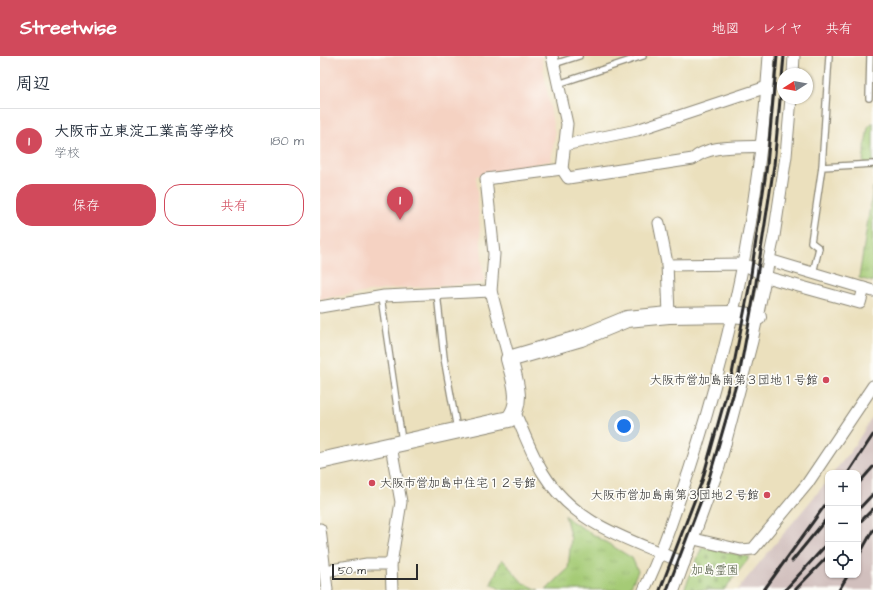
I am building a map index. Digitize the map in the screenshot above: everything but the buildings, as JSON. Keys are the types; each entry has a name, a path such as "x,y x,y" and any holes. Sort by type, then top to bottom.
{"street":[{"path":"644,590 662,553 710,408 733,314 744,264 761,146 769,56"},
{"path":"794,56 794,68"},
{"path":"553,60 567,124 562,169 568,178 693,159 700,152 710,149 761,146"},
{"path":"564,145 637,130 767,87"},
{"path":"674,590 694,539 719,467 758,317 785,163 790,104"},
{"path":"562,169 486,179 494,254 491,291 509,359 517,402 515,413 543,474 572,508 609,532 684,563"},
{"path":"659,223 667,266 669,315"},
{"path":"667,266 744,264 766,277 860,303 868,290 769,260"},
{"path":"814,290 815,274"},
{"path":"320,307 381,297 437,292 491,291"},
{"path":"509,359 581,338 627,319 669,315 733,314 758,317"},
{"path":"694,539 741,550 753,549 807,484 873,386"},
{"path":"320,461 502,421 515,413"},
{"path":"392,590 391,564 401,502 397,445"},
{"path":"320,529 327,590"},
{"path":"325,571 367,564 391,564"}],"lane":[{"path":"553,60 579,56"},
{"path":"558,84 643,56"},
{"path":"815,274 819,248 812,242 822,167 829,56"},
{"path":"869,98 870,56"},
{"path":"822,167 873,164"},
{"path":"437,292 444,358 457,431"},
{"path":"381,297 397,445"}],"shaded area":[{"path":"320,56 541,56 555,135 551,161 476,176 484,283 391,289 320,299"},
{"path":"873,416 873,590 737,590 825,484 825,578 861,578 861,470 835,470 851,451"}],"green space":[{"path":"873,122 873,171 863,161 868,127"},
{"path":"873,187 873,282 859,278"},
{"path":"565,515 571,521 632,558 638,571 629,590 546,590 568,569 571,539"},
{"name":"加島霊園","path":"702,547 750,557 724,590 684,590"},
{"path":"502,559 523,583 539,590 502,590 491,584"}],"railway":[{"path":"660,590 702,481 732,374 749,288 767,165 777,56"},
{"path":"667,590 707,485 740,371 755,289 774,165 784,56"},
{"path":"850,470 873,435"},
{"path":"861,481 873,467"},
{"path":"861,507 873,494"},
{"path":"764,590 825,505"},
{"path":"861,521 873,509"},
{"path":"792,561 825,521"},
{"path":"861,552 873,530"},
{"path":"785,590 825,546"},
{"path":"795,590 825,559"},
{"path":"839,590 846,578"}],"place":[{"name":"大阪市立東淀工業高等学校","path":"400,220"},
{"name":"大阪市営加島南第３団地１号館","path":"826,380"},
{"name":"大阪市営加島中住宅１２号館","path":"372,483"},
{"name":"大阪市営加島南第３団地２号館","path":"767,495"}]}
